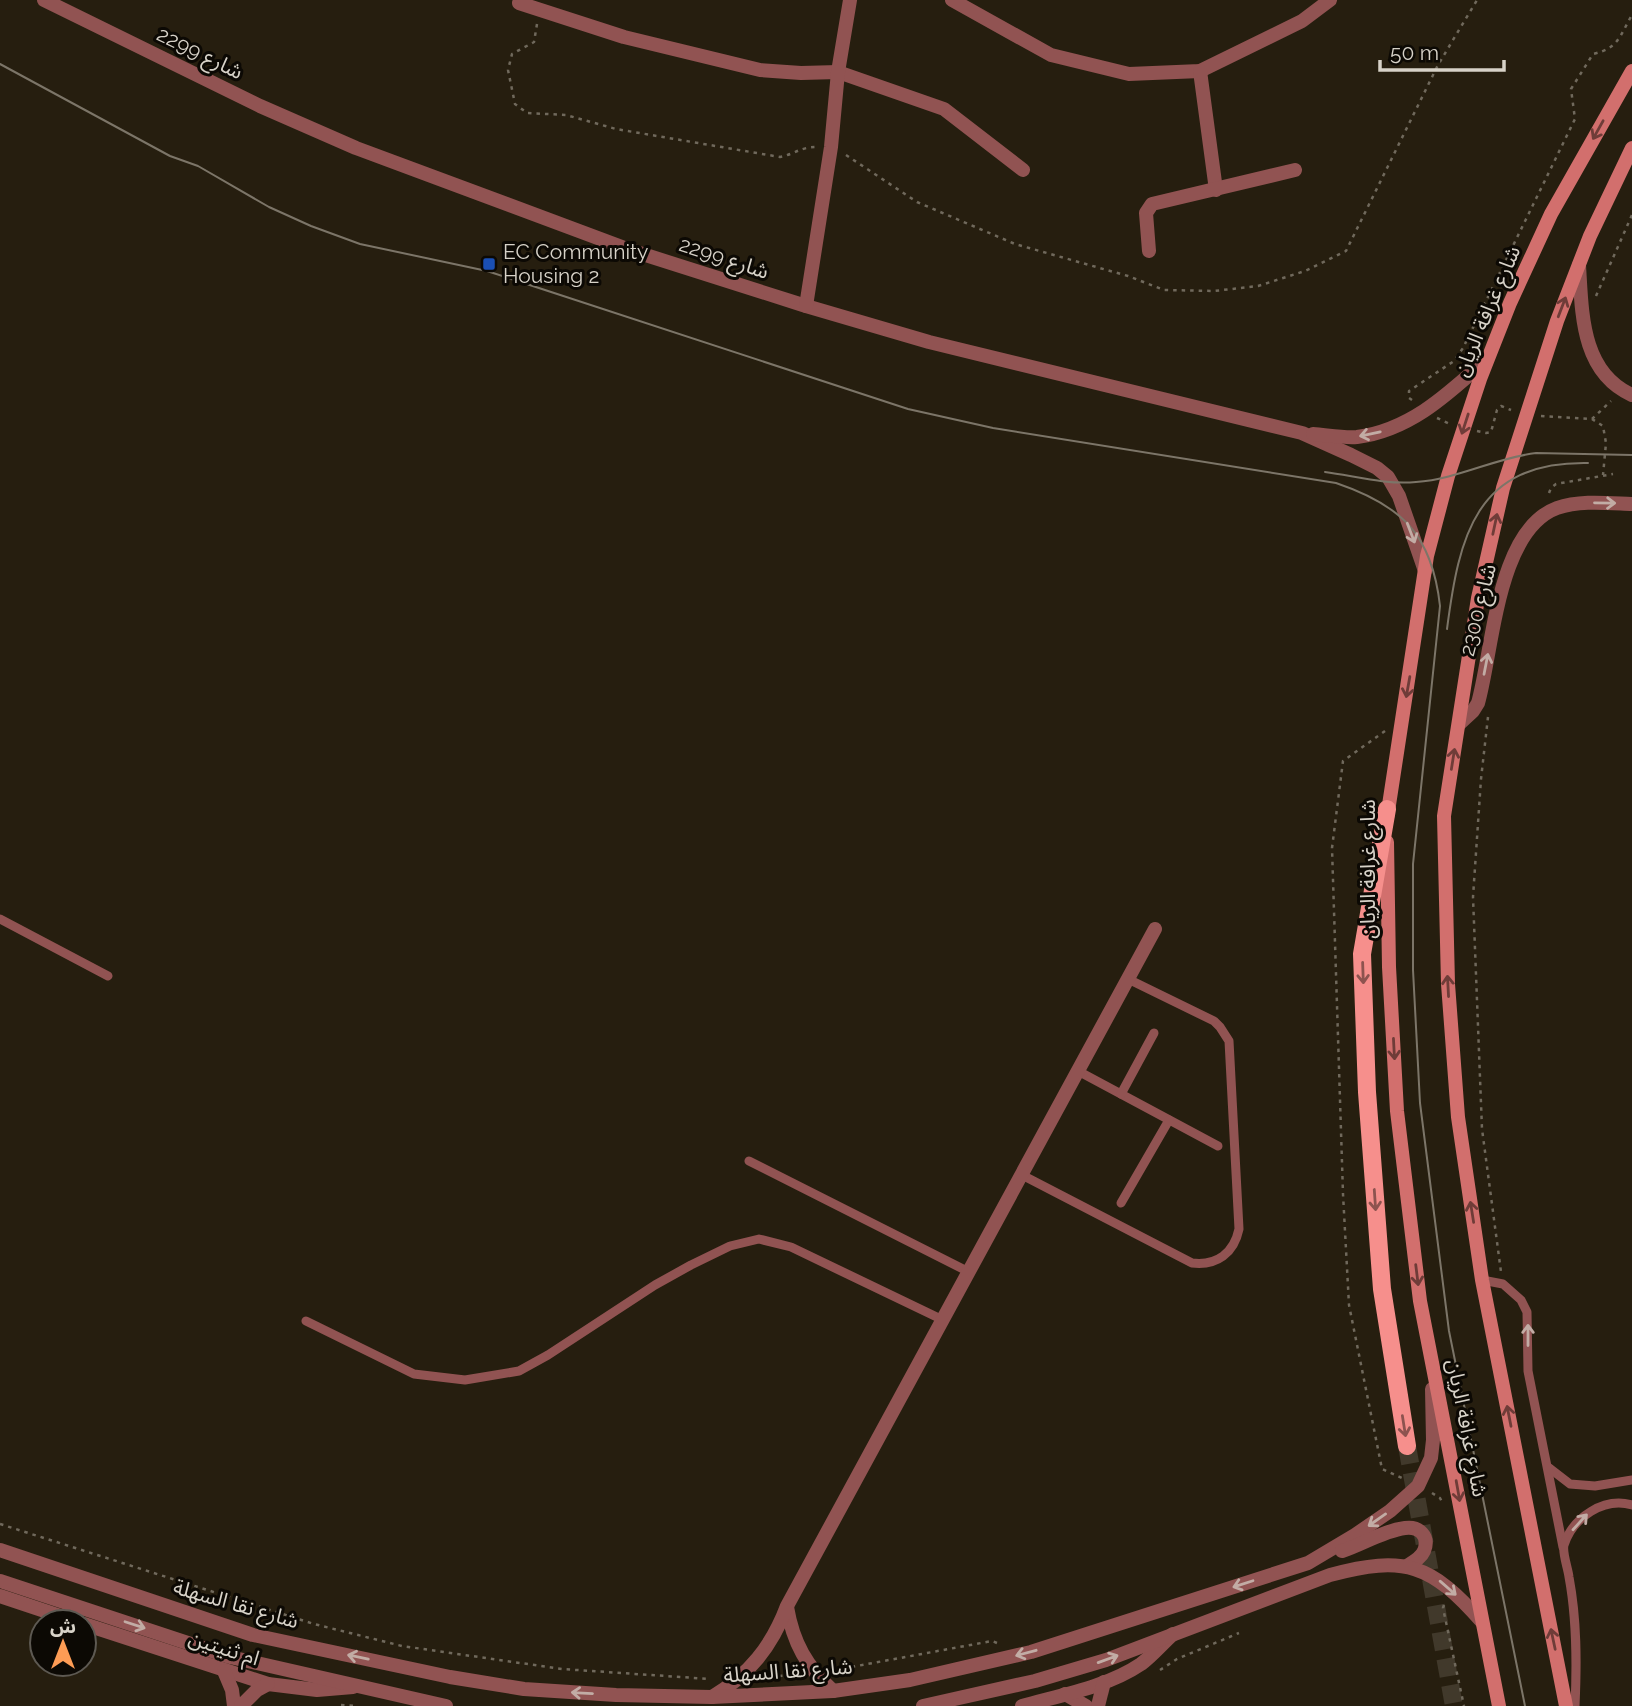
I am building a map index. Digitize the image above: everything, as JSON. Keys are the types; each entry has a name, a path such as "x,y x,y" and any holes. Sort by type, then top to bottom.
{"main road":[{"name":"شارع غرافة الريان","path":"1499,1706 1420,1301 1397,1111 1389,967 1387,809 1425,571 1448,476 1487,359 1510,303 1551,214 1632,71"},
{"name":"شارع غرافة الريان","path":"1566,1706 1482,1280 1458,1117 1448,984 1444,816 1478,598 1503,488 1578,265 1632,148"},
{"path":"1387,809 1362,954 1367,1092 1382,1289 1407,1446"}],"street":[{"name":"شارع 2299","path":"44,0 260,106 356,148 630,250 929,342 1301,433 1351,454 1388,477 1399,496 1425,571"},
{"path":"806,306 831,147 838,72 850,0"},
{"path":"952,0 1051,55 1129,74 1200,71 1302,21 1330,0"},
{"path":"519,3 624,37 760,71 838,72 944,109 1023,170"},
{"path":"1200,71 1216,190"},
{"path":"1149,251 1146,213 1152,204 1295,170"},
{"path":"1578,265 1583,319 1593,358 1621,390 1632,395"},
{"name":"شارع 2299","path":"1301,433 1355,437 1394,429 1437,404 1487,359"},
{"name":"شارع 2300","path":"1459,724 1478,703 1510,562 1536,521 1554,509 1568,505 1632,504"},
{"path":"712,1697 738,1679 768,1646 787,1606 1155,929"},
{"name":"شارع نقا السهلة","path":"0,1550 253,1635 450,1678 524,1689 628,1695 780,1696 833,1691 910,1680 1031,1652 1308,1563 1390,1511 1418,1486 1431,1458 1433,1440 1430,1352"},
{"path":"1308,1563 1391,1531 1416,1528 1425,1537 1424,1552 1407,1566"},
{"path":"923,1706 1035,1681 1094,1664 1331,1575 1359,1567 1383,1564 1424,1571 1451,1590 1482,1622"},
{"path":"0,1581 230,1657 446,1706"},
{"path":"0,1596 36,1608"},
{"path":"787,1606 796,1642 815,1674 833,1691"},
{"name":"ام ثنيتين","path":"98,1629 268,1684 317,1690 355,1687"},
{"path":"1022,1706 1104,1682 1142,1663 1176,1632"},
{"path":"225,1671 234,1706"},
{"path":"1098,1706 1104,1682"},
{"path":"241,1706 257,1690 268,1684"},
{"path":"1066,1693 1086,1706"}],"lane":[{"path":"0,919 108,976"},
{"path":"1022,1174 1192,1263 1203,1264 1223,1257 1237,1240 1239,1229 1229,1041 1226,1033 1214,1021 1128,979"},
{"path":"1121,1094 1154,1033"},
{"path":"1078,1071 1218,1146"},
{"path":"1121,1203 1168,1120"},
{"path":"749,1161 969,1272"},
{"path":"306,1321 414,1374 465,1380 519,1371 569,1342 655,1284 730,1246 759,1239 791,1247 943,1320"},
{"path":"1482,1280 1503,1284 1521,1300 1527,1312 1528,1371 1576,1619 1575,1706"},
{"path":"1548,1467 1570,1484 1595,1486 1632,1480"},
{"path":"1563,1547 1577,1523 1591,1510 1610,1503 1632,1505"}],"path":[{"path":"1595,298 1632,215"},
{"path":"1592,419 1603,426 1606,443 1602,475"},
{"path":"1489,716 1481,779 1473,897 1482,1129 1503,1284"},
{"path":"0,1524 314,1624 402,1646 562,1669 676,1678 738,1679 815,1674 992,1642 1031,1652"},
{"path":"1451,1590 1443,1608 1464,1706"}],"tunnel":[{"path":"1407,1446 1454,1706"}],"tram line":[{"path":"0,64 170,156 198,166 269,207 360,244 487,271 908,409 993,428 1336,483 1379,501 1409,526 1421,541 1430,560 1440,606 1413,864 1413,970 1420,1103 1449,1331 1525,1706"},
{"path":"1325,472 1405,483 1447,477 1536,453 1632,455"},
{"path":"1447,629 1458,564 1467,536 1480,511 1497,490 1520,475 1550,466 1588,463"}],"place":[{"name":"EC Community Housing 2","path":"489,264"}]}
